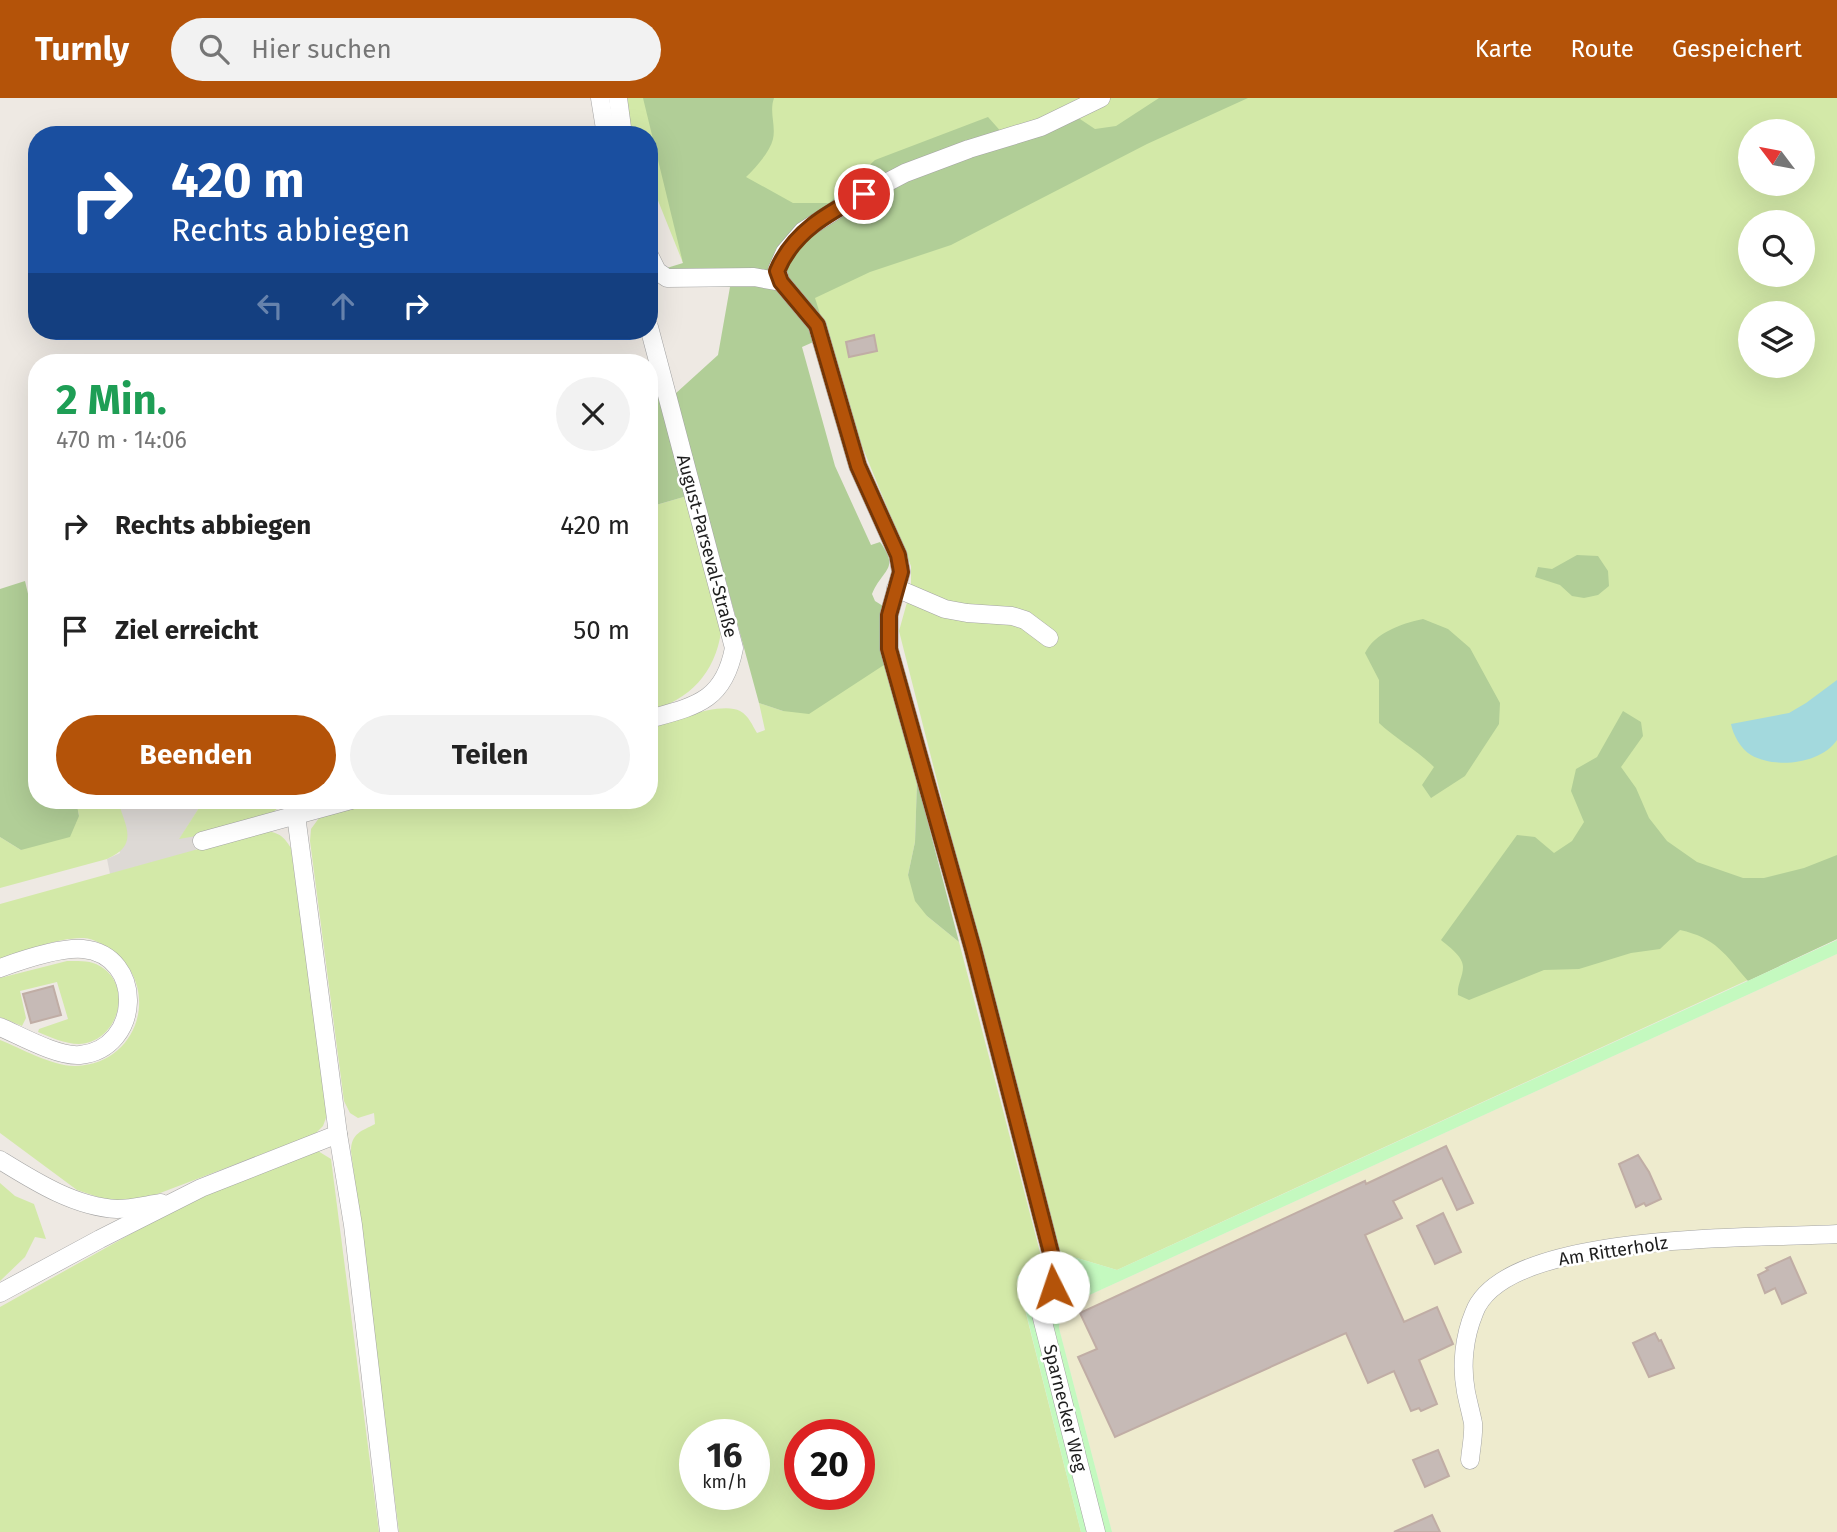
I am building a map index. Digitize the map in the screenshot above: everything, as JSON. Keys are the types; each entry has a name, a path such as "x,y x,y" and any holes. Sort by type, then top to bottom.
{"street":[{"path":"600,98 605,126"},
{"path":"618,98 622,126"},
{"path":"1049,638 1025,620 1012,616 945,609 895,588 901,572 898,555 858,466 817,325 781,282 777,271 785,252 803,232 844,205 905,173 969,149 1041,127 1101,98"},
{"path":"658,272 667,278 754,277 781,282"},
{"name":"August-Parseval-Straße","path":"658,361 734,648 730,667 716,692 687,708 658,716"},
{"name":"Sparnecker Weg","path":"895,588 889,615 889,649 980,975 1051,1253 1055,1274 1053,1287 1040,1310 1096,1532"},
{"path":"202,841 290,809"},
{"path":"295,809 338,1134 353,1225 389,1532"},
{"path":"0,968 72,949 87,949 113,963 127,985 129,1000 128,1016 110,1043 80,1055 66,1054 0,1027"},
{"path":"0,1293 201,1188 338,1134"},
{"path":"0,1160 40,1184 82,1201 117,1209 175,1201"},
{"name":"Am Ritterholz","path":"1470,1460 1473,1425 1465,1388 1464,1344 1474,1310 1489,1289 1509,1275 1567,1255 1662,1241 1837,1234"}],"shaded area":[{"path":"105,809 198,809 180,838 206,834 195,851 110,874 107,859 120,853"},
{"path":"1837,954 1837,1532 1112,1532 1059,1328 1061,1308"}],"green space":[{"path":"617,98 1837,98 1837,939 1117,1270 1057,1252 899,631 911,588 911,566 862,446 814,299 683,263 658,200 658,126 628,126"},
{"path":"643,98 774,98 774,134 771,144 746,177 793,203 829,203 875,160 988,117 1004,135 1074,115 1095,129 1116,126 1159,98 1248,98 1147,144 951,245 870,272 815,298 827,336 802,347 835,466 871,545 880,542 889,558 889,564 872,594 875,601 883,606 887,663 809,714 783,711 759,703 675,394 718,355 730,287 668,284 658,272 683,263 658,160 658,126 650,126"},
{"path":"661,396 687,496 658,504 658,397"},
{"path":"687,496 721,632 713,660 698,683 677,700 658,708 658,504"},
{"path":"1577,555 1598,556 1608,571 1609,586 1598,595 1584,598 1572,596 1560,585 1535,577 1538,567 1552,569"},
{"path":"25,581 28,594 28,809 78,809 79,816 70,837 21,850 0,837 0,589"},
{"path":"1423,619 1448,629 1470,648 1500,703 1499,724 1465,776 1431,798 1422,785 1434,767 1379,723 1379,680 1365,653 1375,640 1389,630"},
{"path":"887,663 917,781 915,842 908,875 927,916 959,942 1041,1256 1017,1278 1081,1532 399,1532 351,1151 355,1136 375,1124 374,1113 358,1118 350,1113 344,1101 310,841 311,829 319,818 350,809 658,809 658,724 721,708 740,711 746,715 757,733 765,730 759,703 783,711"},
{"path":"1623,711 1641,722 1643,736 1621,767 1636,788 1649,818 1667,841 1697,862 1743,878 1764,878 1804,868 1837,855 1837,939 1748,981 1719,948 1703,938 1680,930 1660,949 1631,953 1579,969 1544,970 1469,1000 1458,995 1463,971 1461,959 1441,940 1517,835 1535,837 1554,853 1572,841 1584,822 1571,791 1576,769 1597,757"},
{"path":"917,781 959,942 927,916 915,901 908,875 915,842"},
{"path":"78,809 120,809 128,835 127,842 117,854 107,859 0,888 0,837 21,850 79,816"},
{"path":"198,809 277,809 270,815 179,839"},
{"path":"263,831 280,835 291,848 327,1115 323,1126 315,1134 147,1198 110,1201 77,1190 0,1133 0,1040 58,1063 76,1066 97,1062 115,1053 128,1039 136,1022 139,1004 137,985 128,967 113,951 88,939 74,938 53,942 0,959 0,904"},
{"path":"1837,940 1837,954 1061,1308 1059,1328 1112,1532 1081,1532 1017,1277 1041,1256 1057,1252 1117,1270"},
{"path":"67,961 86,962 103,968 118,989 116,1014 103,1035 79,1044 63,1042 38,1032 39,1029 68,1019 57,982 20,991 26,1018 22,1026 0,1017 0,978"},
{"path":"313,1148 331,1159 379,1532 0,1532 0,1307 197,1197"},
{"path":"0,1183 15,1196 34,1204 46,1239 35,1237 25,1257 0,1281"}],"water":[{"path":"1837,680 1837,740 1830,748 1809,759 1785,763 1751,755 1738,741 1731,724 1789,713"}],"building":[{"path":"874,335 877,351 849,357 846,342"},
{"path":"53,986 61,1015 31,1023 23,994"},
{"path":"1446,1146 1473,1203 1457,1210 1442,1178 1393,1201 1402,1218 1365,1235 1404,1322 1437,1307 1453,1344 1419,1360 1437,1404 1421,1411 1419,1408 1411,1411 1394,1371 1368,1383 1346,1333 1115,1437 1078,1357 1097,1349 1080,1313"},
{"path":"1638,1155 1661,1199 1636,1207 1619,1164"},
{"path":"1443,1213 1461,1252 1435,1264 1417,1226"},
{"path":"1790,1257 1806,1293 1782,1304 1775,1288 1765,1293 1758,1275 1768,1270 1766,1268"},
{"path":"1655,1333 1674,1368 1649,1377 1633,1343"},
{"path":"1438,1450 1449,1476 1425,1487 1413,1460"},
{"path":"1432,1515 1440,1532 1394,1532"}],"route":[{"path":"864,194 803,232 785,252 777,271 781,282 817,325 858,466 898,555 901,572 889,615 889,649 973,949 1051,1253 1055,1274 1053,1287"}]}
